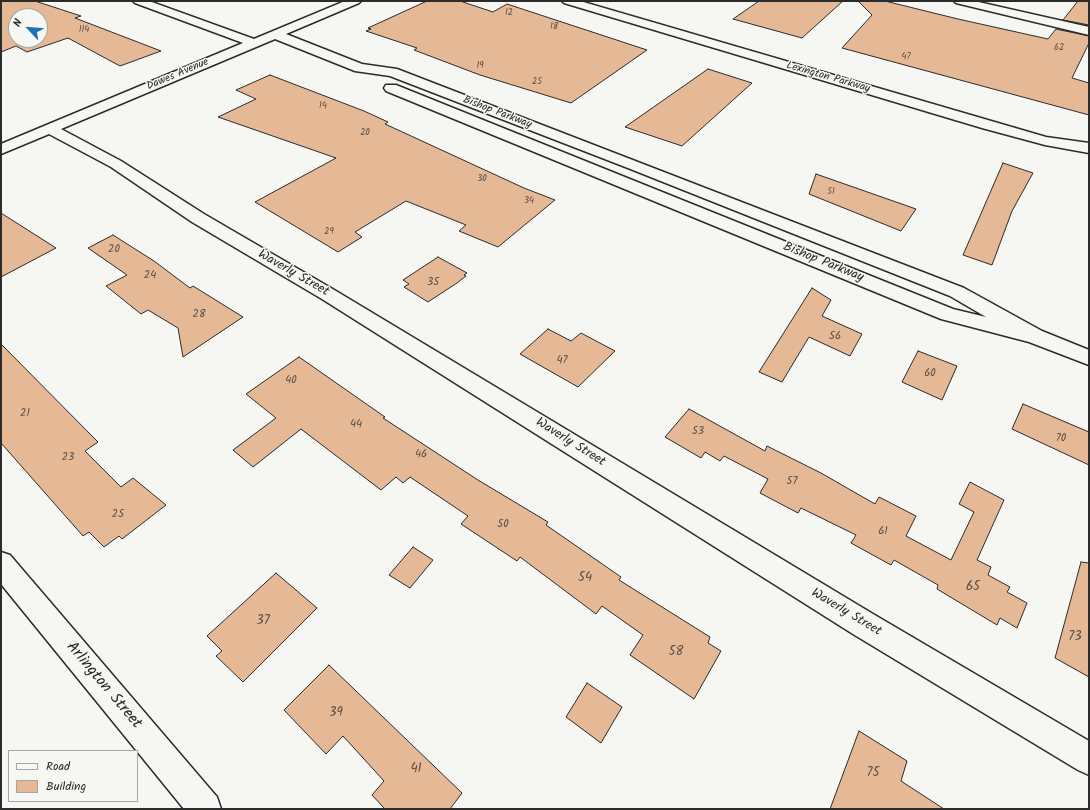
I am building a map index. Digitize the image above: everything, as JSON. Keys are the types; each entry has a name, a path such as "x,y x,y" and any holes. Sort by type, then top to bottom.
{"street":[{"path":"139,1 253,43"},
{"name":"Dawes Avenue","path":"1,149 355,1"},
{"name":"Lexington Parkway","path":"568,1 1045,141 1089,147"},
{"name":"Lexington Parkway","path":"603,1 839,68"},
{"path":"960,1 1089,31"},
{"path":"1002,1 1089,20"},
{"name":"Bishop Parkway","path":"274,34 360,68 392,72 958,292 1035,336 1089,358"},
{"path":"759,58 771,48"},
{"name":"Bishop Parkway","path":"360,68 375,81 948,314 1035,336"},
{"name":"Lexington Parkway","path":"1006,117 1051,130 1089,147"},
{"name":"Waverly Street","path":"50,129 116,164 198,218 329,295 856,620 1089,759"},
{"path":"615,179 633,165"},
{"name":"Arlington Street","path":"1,564 205,809"}],"building":[{"path":"1,1 35,1 81,16 75,18 161,51 120,66 68,38 48,45 48,8 8,8 8,48 11,48 1,52"},
{"path":"427,1 460,1 493,12 507,4 647,50 571,103 480,75 414,50 417,48 366,31 371,29 368,28"},
{"path":"759,1 843,1 802,38 733,19"},
{"path":"858,1 885,1 1048,39 1056,29 1089,36 1089,43 1072,78 1089,83 1089,115 842,48 872,15"},
{"path":"1078,1 1089,1 1089,25 1063,20"},
{"path":"20,48 39,48 27,52"},
{"path":"708,69 752,83 682,146 625,127"},
{"path":"270,75 364,111 388,122 385,124 524,188 555,200 498,247 459,231 466,225 406,201 355,232 362,237 338,252 255,202 336,158 218,117 256,99 236,90"},
{"path":"1003,163 1033,173 1012,211 992,265 963,255"},
{"path":"816,174 916,209 901,231 809,194"},
{"path":"1,213 56,248 1,277"},
{"path":"113,235 154,261 190,288 193,286 243,317 183,357 178,328 148,310 141,314 106,286 127,275 88,248"},
{"path":"438,257 467,273 464,275 466,276 457,283 428,302 404,287 409,284 403,280"},
{"path":"812,288 831,300 822,316 862,334 850,356 809,337 782,382 759,372"},
{"path":"548,329 571,341 581,333 615,351 578,387 520,354"},
{"path":"1,344 98,442 85,451 121,487 133,478 166,505 122,539 119,536 104,547 89,532 83,536 1,443"},
{"path":"918,351 957,366 942,400 902,382"},
{"path":"299,357 385,417 383,418 478,480 548,522 546,525 621,577 619,580 710,637 708,643 721,651 694,699 630,655 643,635 602,606 596,614 520,557 517,561 461,524 468,516 410,477 403,483 396,477 381,490 301,429 253,467 233,450 276,418 246,394"},
{"path":"1023,404 1089,432 1089,465 1012,429"},
{"path":"689,409 765,451 767,446 821,473 875,504 879,497 916,516 906,536 951,560 974,512 959,504 970,482 1004,500 977,560 991,567 988,575 1010,587 1007,592 1027,603 1017,628 1000,618 997,625 937,589 938,585 894,560 891,565 851,543 856,535 801,508 798,513 760,493 768,479 724,456 720,461 705,452 701,458 665,437"},
{"path":"413,547 433,560 410,588 389,575"},
{"path":"1081,562 1089,563 1089,677 1055,658"},
{"path":"276,573 317,608 243,682 216,656 222,651 207,636"},
{"path":"329,665 462,793 450,809 385,809 372,795 384,781 343,736 326,754 284,710"},
{"path":"587,683 622,707 601,743 566,717"},
{"path":"859,731 907,761 901,781 944,809 830,809"}]}
